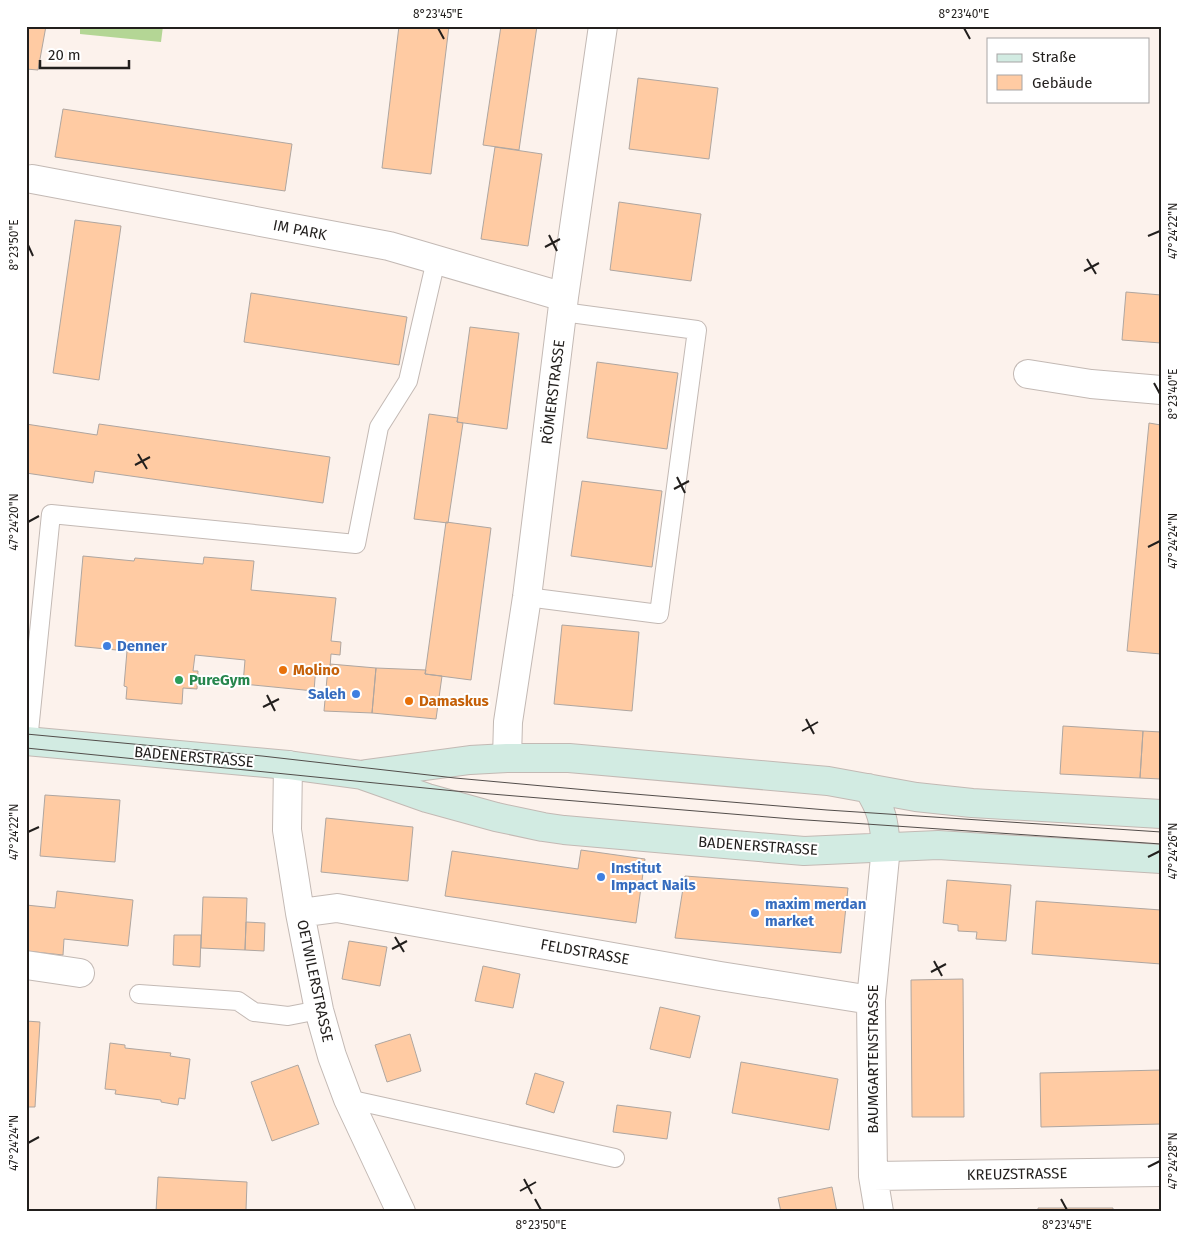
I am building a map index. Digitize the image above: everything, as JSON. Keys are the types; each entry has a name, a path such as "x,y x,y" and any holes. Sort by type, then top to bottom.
{"main road":[{"name":"BADENERSTRASSE","path":"27,741 288,765 362,775 427,798 496,817 543,827 804,851 938,845 1161,859"},
{"name":"BADENERSTRASSE","path":"362,775 470,760 569,758 828,781 916,797 972,803 1161,814"},
{"path":"868,788 879,806 885,826 886,847"}],"street":[{"name":"RÖMERSTRASSE","path":"507,758 508,722 527,597 563,305 603,26"},
{"name":"IM PARK","path":"29,179 389,246 436,260 563,305"},
{"path":"1028,374 1091,384 1161,390"},
{"name":"OETWILERSTRASSE","path":"288,765 287,830 300,913 319,1010 332,1056 348,1100 401,1212"},
{"name":"BAUMGARTENSTRASSE","path":"879,1212 873,1176 871,1000 886,847"},
{"name":"FELDSTRASSE","path":"300,913 337,908 720,976 871,1000"},
{"path":"26,966 80,973"},
{"name":"KREUZSTRASSE","path":"873,1176 1161,1172"}],"lane":[{"path":"27,741 51,514 356,544 379,427 408,380 436,260"},
{"path":"527,597 659,614 697,330 563,305"},
{"path":"139,994 238,1001 254,1012 288,1016 319,1010"},
{"path":"348,1100 615,1158"}],"green space":[{"path":"80,26 163,26 161,42 80,34"}],"building":[{"path":"26,26 46,26 38,70 26,69"},
{"path":"399,26 449,26 431,174 382,168"},
{"path":"501,26 537,26 519,150 483,145"},
{"path":"638,78 718,88 709,159 629,149"},
{"path":"63,109 292,144 285,191 55,157"},
{"path":"495,147 542,154 528,246 481,239"},
{"path":"619,202 701,214 691,281 610,270"},
{"path":"75,220 121,226 99,380 53,373"},
{"path":"1126,292 1161,295 1161,343 1122,340"},
{"path":"251,293 407,317 399,365 244,342"},
{"path":"470,327 519,333 507,429 457,422"},
{"path":"597,362 678,373 667,449 587,438"},
{"path":"429,414 458,418 457,422 463,423 448,523 414,519"},
{"path":"1149,423 1161,425 1161,654 1127,651"},
{"path":"26,424 97,435 99,424 330,457 323,503 95,471 93,483 26,473"},
{"path":"582,481 662,491 652,567 571,556"},
{"path":"446,522 491,528 471,680 425,674"},
{"path":"83,556 134,561 135,558 203,564 204,557 254,561 251,590 336,598 331,641 341,642 340,655 331,654 330,667 316,666 314,691 243,684 245,660 195,655 193,671 198,671 197,689 183,688 182,704 126,699 127,687 124,686 127,651 75,646"},
{"path":"562,625 639,632 632,711 554,704"},
{"path":"330,664 376,668 372,713 324,711 328,667 330,667"},
{"path":"376,668 426,670 425,674 442,676 436,719 372,713"},
{"path":"1063,726 1143,731 1140,778 1060,774"},
{"path":"1143,731 1161,732 1161,779 1140,778"},
{"path":"45,795 120,800 115,862 40,856"},
{"path":"326,818 413,827 408,881 321,872"},
{"path":"581,850 645,859 636,923 445,896 452,851 578,869"},
{"path":"685,876 848,888 841,953 675,938"},
{"path":"947,880 1011,885 1006,941 976,939 977,932 958,931 958,925 943,923"},
{"path":"57,891 133,900 128,946 64,939 63,955 26,951 26,905 55,908"},
{"path":"203,897 247,898 245,950 201,948"},
{"path":"1036,901 1161,910 1161,964 1032,954"},
{"path":"246,922 265,923 264,951 245,950"},
{"path":"174,935 201,935 200,967 173,965"},
{"path":"349,941 387,947 380,986 342,979"},
{"path":"483,966 520,974 513,1008 475,1001"},
{"path":"963,979 964,1117 912,1117 911,980"},
{"path":"660,1007 700,1016 690,1058 650,1049"},
{"path":"26,1021 40,1022 35,1107 26,1107"},
{"path":"410,1034 421,1071 387,1082 375,1045"},
{"path":"110,1043 125,1045 125,1048 171,1053 170,1056 190,1059 185,1099 179,1098 178,1105 161,1102 161,1100 115,1094 116,1090 105,1089"},
{"path":"741,1062 838,1079 829,1130 732,1113"},
{"path":"298,1065 319,1124 272,1141 251,1082"},
{"path":"1161,1070 1161,1124 1041,1127 1040,1073"},
{"path":"535,1073 564,1082 554,1113 526,1104"},
{"path":"617,1105 671,1112 667,1139 613,1132"},
{"path":"158,1177 247,1182 246,1210 280,1212 156,1212"},
{"path":"832,1187 837,1212 781,1212 778,1198"},
{"path":"1038,1208 1113,1208 1113,1212 1038,1212"}],"tram line":[{"path":"26,734 262,756 455,778 598,791 827,810 1161,832"},
{"path":"26,748 455,791 792,819 1161,844"}],"place":[{"name":"Denner","path":"107,646"},
{"name":"Molino","path":"283,670"},
{"name":"PureGym","path":"179,680"},
{"name":"Saleh","path":"356,694"},
{"name":"Damaskus","path":"409,701"},
{"name":"Institut Impact Nails","path":"601,877"},
{"name":"maxim merdan market","path":"755,913"}]}
